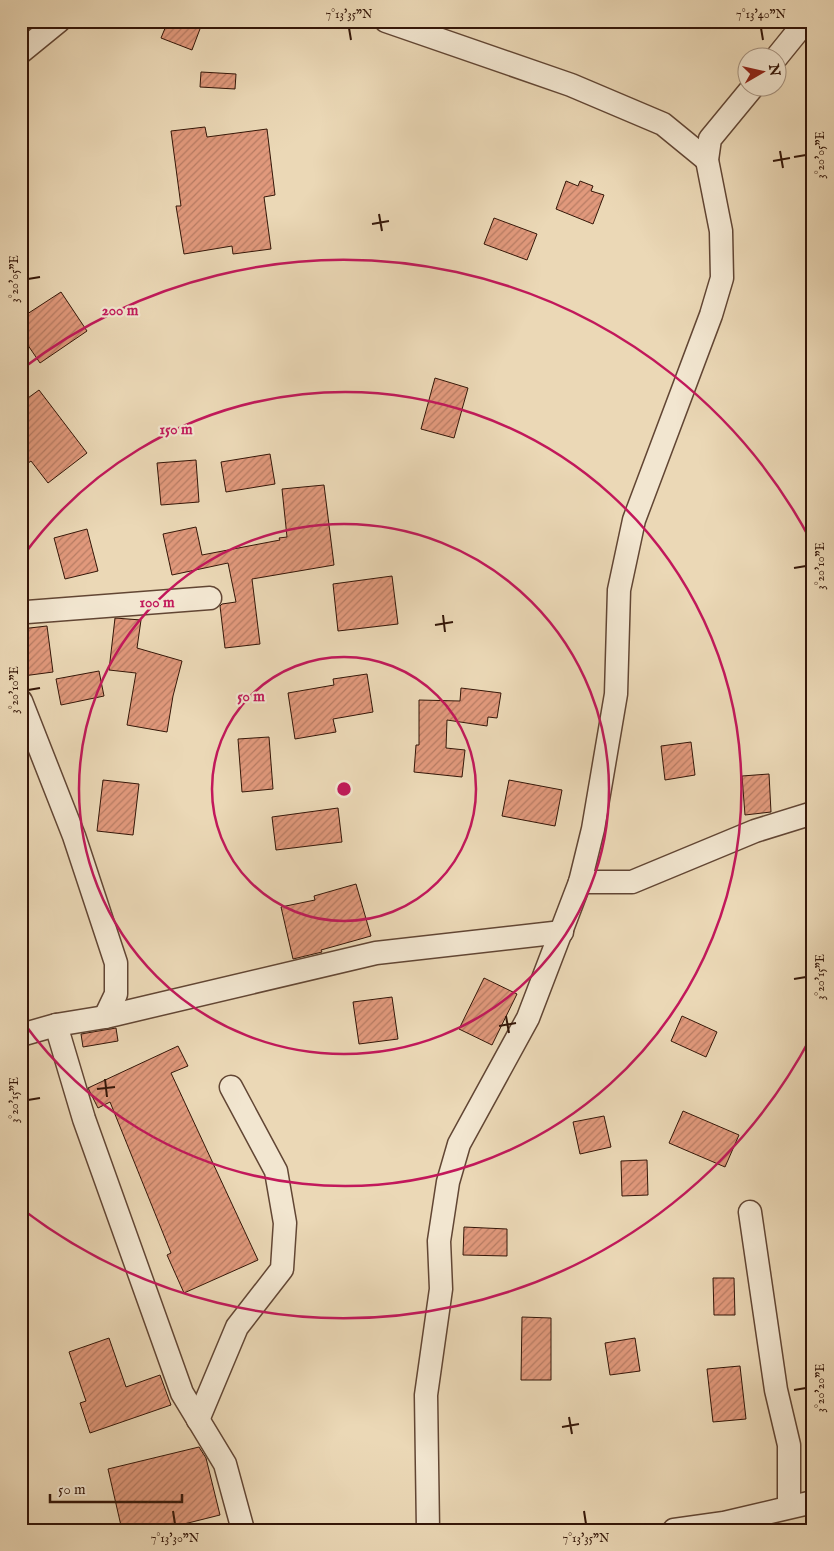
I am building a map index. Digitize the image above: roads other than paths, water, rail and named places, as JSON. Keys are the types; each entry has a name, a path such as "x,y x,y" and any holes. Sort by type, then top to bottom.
{"street":[{"path":"21,52 59,21"},
{"path":"386,21 571,85 663,124 707,160"},
{"path":"784,48 806,21"},
{"path":"428,1530 426,1395 441,1289 439,1241 448,1182 460,1144 528,1018 580,882 593,829 616,694 619,590 634,520 711,315 722,278 721,231 707,160 710,139 744,98"},
{"path":"21,614 210,598"},
{"path":"21,701 74,836 116,963 116,994 105,1016"},
{"path":"580,882 632,882 755,831 813,813"},
{"path":"21,1035 56,1025 105,1016 376,953 562,932"},
{"path":"56,1025 84,1119 182,1393 225,1464 242,1530"},
{"path":"198,1420 237,1327 282,1269 285,1223 276,1171 231,1086"},
{"path":"750,1212 776,1390 789,1445 789,1506"},
{"path":"674,1530 724,1523 789,1506 813,1502"}]}
